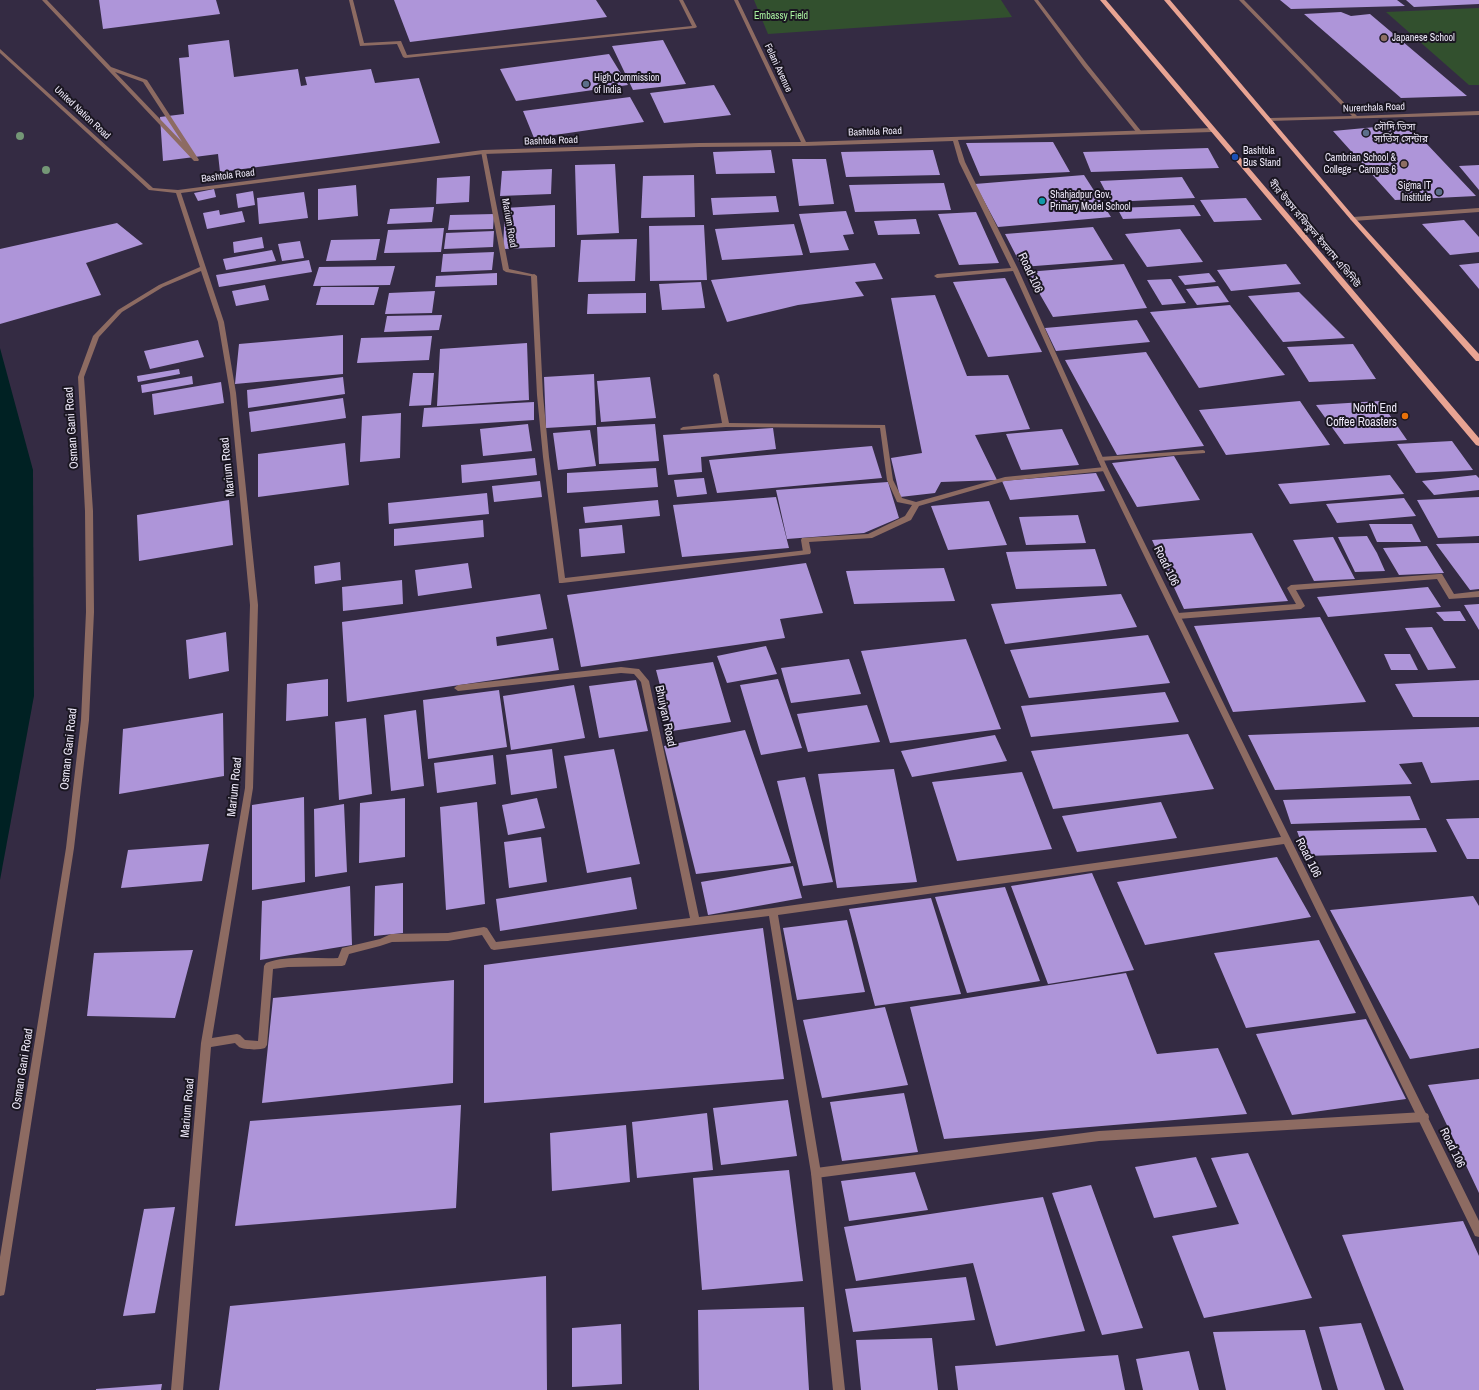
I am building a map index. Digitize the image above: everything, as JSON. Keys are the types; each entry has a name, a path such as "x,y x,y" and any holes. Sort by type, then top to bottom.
{"main road":[{"name":"বীর উত্তম রফিকুল ইসলাম এভিনিউ","path":"1103,0 1479,443"},
{"path":"1167,0 1353,219 1479,359"}],"street":[{"path":"44,0 108,68 196,160 145,81 108,68"},
{"path":"350,0 362,45 399,42 405,56 696,27 681,0"},
{"name":"Felani Avenue","path":"736,0 804,144"},
{"path":"1036,0 1085,65 1139,132"},
{"path":"1241,0 1356,117"},
{"name":"United Nation Road","path":"0,50 151,189"},
{"name":"Nurerchala Road","path":"1270,120 1479,113"},
{"path":"955,139 1212,130"},
{"name":"Bashtola Road","path":"151,189 178,192 483,152 955,139"},
{"name":"Road 106","path":"955,139 962,162 1015,269 1100,459 1178,616 1285,840 1424,1117 1479,1232"},
{"name":"Marium Road","path":"483,152 506,270 534,276 540,395 546,457 562,581 807,552 805,540 869,536 908,518 916,504"},
{"name":"Marium Road","path":"177,1390 206,1043 249,788 254,605 233,393 221,322 178,192"},
{"path":"1353,219 1479,210"},
{"name":"Osman Gani Road","path":"0,1291 70,848 85,720 90,612 86,427 81,377 96,336 120,311 161,286 203,268"},
{"path":"937,276 1015,269"},
{"path":"716,374 726,425"},
{"path":"683,429 726,425 883,426 890,480 899,500 916,504 1005,479 1105,469"},
{"path":"1100,459 1203,452"},
{"path":"1178,616 1300,606 1291,588 1439,576 1452,597 1479,594"},
{"name":"Bhuiyan Road","path":"458,688 621,670 636,671 645,681 695,921"},
{"path":"206,1043 237,1038 242,1044 262,1045 269,966 288,963 342,962 345,951 358,946 384,942 391,938 448,937 484,932 494,946 773,912 1285,840"},
{"path":"773,912 816,1173 839,1390"},
{"path":"816,1173 1099,1136 1424,1117"}],"green space":[{"name":"Embassy Field","path":"754,0 1001,0 1012,17 768,34"},
{"path":"1479,8 1479,85 1469,85 1386,12"}],"shaded area":[{"path":"0,348 33,470 34,696 0,880"}],"building":[{"path":"99,0 216,0 220,14 103,29"},
{"path":"394,0 596,0 607,17 410,42"},
{"path":"1280,0 1397,0 1405,6 1291,9"},
{"path":"1406,0 1479,0 1479,4 1414,7"},
{"path":"1341,12 1351,16 1370,14 1467,96 1401,98 1304,14"},
{"path":"229,40 234,77 298,69 301,86 307,85 305,77 371,69 375,83 419,78 440,143 220,172 218,154 163,161 160,117 184,114 179,58 189,57 188,45"},
{"path":"663,40 686,84 633,90 612,46"},
{"path":"609,54 628,85 516,101 500,69"},
{"path":"714,85 731,115 664,123 650,93"},
{"path":"630,97 644,122 534,138 523,111"},
{"name":"Cambrian School & College - Campus 6","path":"1408,124 1476,196 1395,200 1333,131"},
{"path":"1053,142 1070,172 980,176 966,143"},
{"path":"1208,148 1219,168 1091,172 1083,152"},
{"path":"771,150 775,173 716,174 713,152"},
{"path":"933,150 940,175 846,177 841,152"},
{"path":"792,159 826,159 834,204 799,206"},
{"path":"615,164 619,233 577,235 575,165"},
{"path":"1479,165 1479,190 1459,166"},
{"path":"552,169 551,194 500,196 502,171"},
{"path":"694,175 695,217 641,218 643,176"},
{"name":"Shahjadpur Gov. Primary Model School","path":"1084,175 1111,217 998,227 975,184"},
{"path":"470,176 469,202 436,204 437,178"},
{"path":"1182,177 1195,198 1111,202 1100,181"},
{"path":"944,183 951,210 855,212 849,185"},
{"path":"356,185 358,216 318,220 318,189"},
{"path":"214,189 216,197 198,201 194,193"},
{"path":"253,191 255,205 238,208 236,194"},
{"path":"304,192 308,218 259,224 257,198"},
{"path":"776,196 779,212 713,215 711,198"},
{"path":"1246,198 1262,220 1214,222 1200,200"},
{"path":"555,205 555,247 503,249 505,208"},
{"path":"1194,205 1201,216 1123,219 1117,208"},
{"path":"434,207 432,222 387,224 390,209"},
{"path":"219,210 220,215 242,211 245,222 207,229 203,213"},
{"path":"846,211 854,234 843,235 849,250 810,253 799,214"},
{"path":"976,212 999,263 959,265 938,214"},
{"path":"494,214 493,229 448,230 450,215"},
{"path":"916,219 920,234 878,235 874,221"},
{"path":"1464,220 1479,237 1479,252 1450,255 1422,224"},
{"path":"117,223 143,244 86,263 101,295 0,324 0,249"},
{"path":"794,224 803,255 722,260 715,229"},
{"path":"704,225 707,280 650,281 649,226"},
{"path":"1093,227 1113,260 1022,267 1005,234"},
{"path":"444,228 441,252 384,253 388,230"},
{"path":"1180,229 1203,262 1147,267 1125,234"},
{"path":"494,231 493,247 444,249 446,233"},
{"path":"262,237 264,248 234,253 233,242"},
{"path":"380,239 376,260 326,261 331,240"},
{"path":"637,239 635,281 578,282 581,240"},
{"path":"300,241 304,258 282,261 278,244"},
{"path":"272,250 276,261 226,270 223,259"},
{"path":"494,252 492,270 441,272 443,254"},
{"path":"309,260 312,272 219,287 216,275"},
{"path":"875,263 883,279 855,282 864,296 798,305 727,322 711,280"},
{"path":"1479,263 1479,289 1459,265"},
{"path":"1124,264 1147,308 1053,317 1027,272"},
{"path":"1286,264 1301,284 1231,291 1217,270"},
{"path":"395,266 390,285 313,286 319,267"},
{"path":"497,273 497,285 435,287 436,276"},
{"path":"1209,273 1216,282 1185,285 1178,276"},
{"path":"1005,278 1042,352 988,357 953,282"},
{"path":"1171,279 1186,303 1162,305 1147,280"},
{"path":"701,282 705,308 662,310 659,284"},
{"path":"265,285 269,300 236,306 232,291"},
{"path":"1218,286 1229,302 1197,305 1186,289"},
{"path":"321,287 379,287 374,305 316,305"},
{"path":"435,291 432,313 385,314 389,293"},
{"path":"1299,292 1345,338 1283,342 1248,296"},
{"path":"646,293 646,313 587,314 588,294"},
{"path":"935,295 967,376 1008,375 1030,429 975,435 997,480 941,482 935,493 900,497 891,458 922,453 891,298"},
{"path":"1230,305 1285,375 1199,388 1150,312"},
{"path":"442,315 439,330 384,332 387,316"},
{"path":"1137,320 1150,342 1056,351 1045,328"},
{"path":"343,335 343,374 235,384 239,344"},
{"path":"432,336 429,360 357,363 361,338"},
{"path":"198,340 204,357 150,369 144,351"},
{"path":"527,343 529,400 437,406 440,349"},
{"path":"1353,344 1376,379 1309,382 1287,347"},
{"path":"1146,352 1204,446 1117,455 1065,360"},
{"path":"179,369 180,374 138,382 137,376"},
{"path":"413,373 434,373 431,405 409,406"},
{"path":"594,374 596,425 546,428 544,377"},
{"path":"192,376 193,384 142,393 141,385"},
{"path":"343,377 345,394 248,408 247,390"},
{"path":"650,377 656,418 601,422 597,381"},
{"path":"221,382 224,403 154,415 152,394"},
{"path":"343,398 346,418 251,432 249,412"},
{"path":"1300,401 1330,445 1226,455 1199,410"},
{"path":"1380,401 1407,440 1344,444 1316,405"},
{"path":"534,402 534,420 422,427 424,408"},
{"path":"401,413 400,458 360,462 362,416"},
{"path":"528,424 532,451 483,456 480,429"},
{"path":"655,424 659,461 599,464 597,427"},
{"path":"773,428 776,449 701,457 702,472 668,475 663,435"},
{"path":"1062,429 1079,465 1021,470 1006,434"},
{"path":"590,430 596,466 558,470 553,433"},
{"path":"1452,441 1473,470 1416,473 1397,444"},
{"path":"345,443 349,485 258,497 258,454"},
{"path":"872,446 882,478 717,493 709,460"},
{"path":"1174,456 1200,500 1137,507 1112,463"},
{"path":"535,458 537,475 462,483 461,465"},
{"path":"656,468 658,487 567,493 567,473"},
{"path":"1096,473 1105,491 1010,500 1002,481"},
{"path":"1390,475 1404,494 1290,504 1278,484"},
{"path":"1476,475 1479,478 1479,490 1434,495 1422,481"},
{"path":"704,478 707,494 677,497 674,480"},
{"path":"540,481 542,497 494,502 492,486"},
{"path":"888,482 899,518 864,533 787,539 776,490"},
{"path":"487,493 489,514 389,524 388,503"},
{"path":"776,497 789,548 682,557 673,505"},
{"path":"1479,497 1479,536 1438,538 1417,500"},
{"path":"1404,498 1416,516 1337,523 1326,504"},
{"path":"229,500 233,545 139,561 137,515"},
{"path":"658,500 660,516 585,523 583,507"},
{"path":"989,501 1007,545 948,550 931,506"},
{"path":"1078,515 1086,543 1026,545 1019,517"},
{"path":"483,520 484,537 394,546 394,529"},
{"path":"1369,524 1412,524 1421,542 1377,542"},
{"path":"622,525 625,553 581,557 579,529"},
{"path":"1252,533 1288,601 1184,609 1152,540"},
{"path":"1367,536 1385,571 1355,572 1338,537"},
{"path":"1333,537 1355,579 1314,581 1293,540"},
{"path":"1479,543 1479,589 1470,590 1436,544"},
{"path":"1427,546 1444,573 1399,575 1383,548"},
{"path":"1095,549 1107,586 1016,589 1006,552"},
{"path":"340,562 341,580 315,584 314,566"},
{"path":"468,563 472,588 418,596 415,570"},
{"path":"806,563 823,613 780,619 785,638 581,667 567,595"},
{"path":"944,568 955,601 854,604 846,571"},
{"path":"402,580 403,604 343,611 342,587"},
{"path":"1428,587 1441,607 1328,617 1317,597"},
{"path":"540,594 547,629 496,637 497,646 553,638 559,670 347,702 342,622"},
{"path":"1121,594 1137,627 1005,644 991,604"},
{"path":"1479,604 1479,630 1464,605"},
{"path":"1460,611 1466,621 1444,621 1436,612"},
{"path":"1320,617 1366,702 1233,712 1194,626"},
{"path":"1432,627 1456,668 1428,670 1405,628"},
{"path":"226,632 229,671 189,679 186,640"},
{"path":"1148,635 1170,683 1029,698 1010,650"},
{"path":"966,639 1001,729 890,743 861,651"},
{"path":"766,646 777,674 727,683 717,656"},
{"path":"1384,654 1410,654 1418,670 1391,670"},
{"path":"849,659 861,694 791,703 781,668"},
{"path":"713,662 731,722 672,731 656,670"},
{"path":"328,679 328,716 286,721 287,684"},
{"path":"778,679 802,748 761,755 740,685"},
{"path":"636,680 648,731 599,738 589,686"},
{"path":"1479,680 1479,717 1413,717 1395,684"},
{"path":"574,685 585,738 511,750 503,696"},
{"path":"499,690 507,747 428,759 423,700"},
{"path":"1165,692 1179,722 1031,737 1021,706"},
{"path":"867,705 880,742 808,752 797,714"},
{"path":"416,710 424,786 391,791 384,715"},
{"path":"223,713 224,776 119,794 123,729"},
{"path":"366,718 372,794 339,800 335,722"},
{"path":"1479,727 1479,780 1431,783 1422,762 1399,764 1412,784 1275,790 1248,735"},
{"path":"745,730 791,863 696,874 664,746"},
{"path":"1188,734 1214,789 1053,809 1031,751"},
{"path":"995,735 1007,761 912,777 901,751"},
{"path":"552,749 557,788 511,795 506,755"},
{"path":"614,749 640,864 587,873 564,756"},
{"path":"493,755 496,784 437,793 434,763"},
{"path":"894,769 917,882 837,888 818,774"},
{"path":"1022,772 1052,849 957,861 932,782"},
{"path":"805,777 833,882 803,886 777,781"},
{"path":"1410,796 1420,820 1291,824 1283,800"},
{"path":"304,797 305,882 252,890 252,805"},
{"path":"405,798 405,857 359,863 360,803"},
{"path":"537,798 545,828 508,835 502,805"},
{"path":"477,802 485,904 446,910 440,807"},
{"path":"1161,802 1177,838 1077,852 1062,816"},
{"path":"344,804 347,872 315,877 314,809"},
{"path":"1479,818 1479,859 1467,859 1446,819"},
{"path":"1426,828 1437,852 1306,856 1297,831"},
{"path":"541,837 547,882 509,888 504,842"},
{"path":"209,844 202,881 121,888 128,850"},
{"path":"1277,857 1311,917 1145,945 1117,882"},
{"path":"793,866 802,898 708,915 701,882"},
{"path":"1092,873 1134,970 1048,984 1011,886"},
{"path":"631,877 637,909 500,931 496,899"},
{"path":"403,883 403,933 374,936 375,886"},
{"path":"350,886 352,945 260,960 262,901"},
{"path":"1005,887 1040,981 967,993 935,897"},
{"path":"1473,896 1479,906 1479,1048 1410,1059 1330,910"},
{"path":"931,898 961,994 875,1006 849,909"},
{"path":"847,920 865,992 797,1000 783,928"},
{"path":"763,928 784,1079 484,1103 484,965"},
{"path":"1319,940 1356,1013 1246,1028 1214,953"},
{"path":"193,950 175,1018 87,1016 94,953"},
{"path":"1126,973 1157,1054 1218,1048 1247,1114 944,1139 910,1007"},
{"path":"454,980 453,1083 262,1103 273,998"},
{"path":"885,1007 908,1085 822,1098 803,1020"},
{"path":"1366,1019 1406,1099 1292,1115 1256,1034"},
{"path":"1479,1079 1479,1193 1428,1085"},
{"path":"904,1093 918,1152 842,1161 830,1102"},
{"path":"788,1100 797,1156 721,1165 713,1108"},
{"path":"461,1105 456,1208 235,1226 250,1121"},
{"path":"707,1113 713,1170 637,1178 632,1122"},
{"path":"626,1125 630,1182 552,1191 550,1133"},
{"path":"1248,1153 1312,1298 1204,1318 1172,1236 1239,1224 1211,1158"},
{"path":"1196,1157 1217,1207 1154,1218 1135,1167"},
{"path":"789,1170 803,1281 702,1290 693,1178"},
{"path":"915,1172 928,1210 849,1221 841,1181"},
{"path":"1091,1185 1143,1328 1102,1335 1052,1193"},
{"path":"1043,1197 1085,1331 996,1346 973,1263 856,1281 844,1227"},
{"path":"175,1207 155,1313 123,1316 144,1209"},
{"path":"1463,1221 1479,1256 1479,1390 1404,1390 1342,1235"},
{"path":"546,1276 547,1390 219,1390 230,1306"},
{"path":"966,1277 975,1320 853,1332 845,1289"},
{"path":"804,1307 809,1390 699,1390 698,1310"},
{"path":"1361,1323 1385,1390 1338,1390 1319,1327"},
{"path":"621,1324 622,1384 572,1387 572,1328"},
{"path":"1305,1330 1322,1390 1226,1390 1213,1332"},
{"path":"932,1338 938,1390 861,1390 856,1340"},
{"path":"1189,1351 1199,1390 1143,1390 1136,1359"},
{"path":"1118,1355 1125,1390 958,1390 955,1366"},
{"path":"162,1384 161,1390 96,1390 96,1389"}],"place":[{"name":"Japanese School","path":"1384,38"},
{"name":"High Commission of India","path":"586,84"},
{"name":"সৌদি ভিসা সার্ভিস সেন্টার","path":"1366,133"},
{"name":"Bashtola Bus Stand","path":"1235,157"},
{"name":"Cambrian School & College - Campus 6","path":"1404,164"},
{"name":"Sigma IT Institute","path":"1439,192"},
{"name":"Shahjadpur Gov. Primary Model School","path":"1042,201"},
{"name":"North End Coffee Roasters","path":"1405,416"}]}
